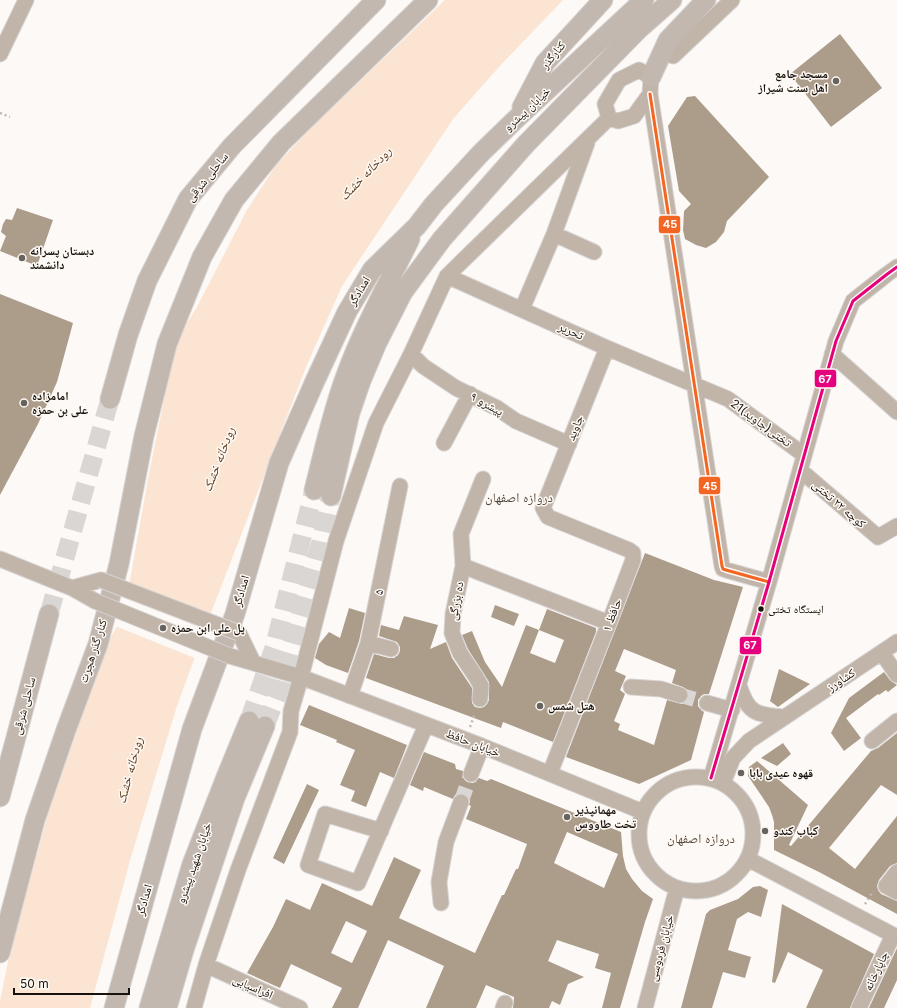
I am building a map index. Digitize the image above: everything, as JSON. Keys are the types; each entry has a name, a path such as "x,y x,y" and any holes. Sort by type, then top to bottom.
{"main road":[{"name":"ساحلی شرقی","path":"110,399 128,335 147,281 188,199 232,146 376,0"},
{"name":"کنار گذر هجرت","path":"0,953 35,820 98,644 119,564 144,436 167,344 202,257 234,200 281,144 428,0"},
{"name":"کنارگذر","path":"516,119 545,63 603,0"},
{"name":"خیابان پیشرو","path":"417,226 434,204 481,153 644,0"},
{"path":"417,226 346,374 334,408 322,493 361,381 377,343 403,292 442,238 526,144 638,30 672,0"},
{"path":"651,86 668,40 706,0"},
{"name":"امدادگر","path":"114,1008 192,729 235,614 278,464 347,312 372,270 417,226"},
{"name":"ساحلی شرقی","path":"0,797 49,614"},
{"name":"خیابان شهید پیشرو","path":"149,1008 192,864 226,777 257,724 235,798 184,950 167,1008"}],"street":[{"path":"0,54 26,0"},
{"path":"673,56 732,0"},
{"path":"609,118 605,104 619,80 639,70 651,86 694,385 722,566 723,569 769,582"},
{"path":"609,118 618,121 634,116 651,86"},
{"path":"194,1008 206,966 238,870 290,732 291,711 336,541 376,423 411,354 447,276 609,118"},
{"path":"522,309 554,234 589,138"},
{"path":"554,234 594,252"},
{"path":"717,781 732,710 836,341 853,301 897,267"},
{"name":"تحریر","path":"447,276 607,348 694,385"},
{"name":"جاوید","path":"543,508 607,348"},
{"name":"پیشرو ۹","path":"411,354 423,366 456,388 496,408 516,421 569,444"},
{"path":"832,354 897,412"},
{"name":"21تختی(جاوید)","path":"694,385 728,399 804,455"},
{"path":"444,443 470,394"},
{"name":"کوچه ۲۲ تختی","path":"800,470 878,537 897,526"},
{"name":"ده بزرگی","path":"480,699 481,686 460,653 452,633 453,614 463,566 461,534 482,479"},
{"name":"۵","path":"350,696 368,643 400,486"},
{"name":"حافظ ۱","path":"543,508 548,517 634,553 633,560 609,623 550,773"},
{"path":"0,559 72,588 101,580 239,633 253,662"},
{"path":"463,566 609,623"},
{"name":"خیابان حافظ","path":"72,588 95,601 230,656 301,677 482,746 643,812"},
{"name":"کشاورز","path":"717,781 733,758 749,741 897,642"},
{"path":"368,643 391,649"},
{"path":"882,652 897,675"},
{"path":"739,685 744,699 756,713 767,716 785,717"},
{"path":"631,687 660,689 680,695"},
{"path":"707,702 732,710"},
{"path":"872,741 897,721"},
{"path":"381,831 325,814 308,865 358,883 381,831 426,725"},
{"path":"471,774 482,746"},
{"path":"687,777 717,781 733,790 745,804 752,822 753,841 748,859 737,874 721,886 699,891 677,888 661,879 648,866 641,848 639,830 643,812 654,795 669,784 687,777"},
{"path":"441,903 439,882 446,842 461,802"},
{"path":"748,859 895,936"},
{"path":"892,889 897,872"},
{"name":"خیابان فردوسی","path":"645,1008 677,888"},
{"name":"چاپارخانه","path":"859,1008 895,936"},
{"name":"افراسیابی","path":"206,966 300,1008"}],"path":[{"path":"0,113 10,118"},
{"path":"466,740 480,699"},
{"path":"858,917 878,882 892,889"}],"water":[{"name":"رودخانه خشک","path":"445,0 563,0 498,68 453,119 342,286 306,367 209,618 176,709 131,857 90,1008 0,1008 0,1001 9,957 48,814 107,644 124,614 148,479 176,340 197,307 247,210 276,165 314,125"}],"pier":[{"path":"125,596 207,630 197,659 115,626 122,613"}],"building":[{"name":"مسجد جامع اهل سنت شیراز","path":"840,34 882,88 831,127 790,74"},
{"path":"695,96 769,177 727,221 724,232 716,242 706,248 685,239 683,230 684,211 691,204 679,191 668,126 687,97"},
{"path":"17,208 53,220 37,266 0,251 6,236 1,232 3,224 6,219 12,220"},
{"name":"امامزاده علی بن حمزه","path":"0,294 73,323 57,382 38,424 0,495"},
{"path":"645,553 714,580 743,587 709,694 704,694 698,700 698,706 704,712 691,760 639,784 566,757","holes":["624,649 676,670 672,683 686,689 689,693 688,698 682,704 667,700 654,745 618,730 620,724 614,721 625,694 620,690 626,676 615,671"]},
{"path":"495,605 519,614 514,626 491,617"},
{"path":"349,608 365,613 359,641 348,673 326,665 315,658 319,644 329,632 340,638"},
{"path":"547,609 596,628 596,632 553,742 503,722 501,728 366,678 374,654 389,658 394,658 398,655 400,647 397,642 379,636 381,625 399,630 404,616 438,625 430,649 446,642 452,658 472,688 472,703 475,707 484,707 489,700 489,682 468,649 462,635 472,631 485,662 502,687 526,625 539,630","holes":["539,630 564,640 555,663 530,653"]},
{"path":"779,669 810,684 778,707 770,701"},
{"path":"884,672 890,680 897,685 888,692 886,690 879,695 878,694 846,718 861,738 844,751 831,733 849,698"},
{"path":"309,705 407,745 394,778 380,772 366,807 351,801 355,791 340,785 355,750 336,742 337,740 300,725"},
{"path":"897,733 897,795 881,785 829,848 855,869 897,816 897,863 890,866 879,880 877,886 881,894 897,901 897,914 819,872 774,850 774,822 772,815 769,807 748,776 749,767 757,761 808,805 789,845 791,846 871,751 878,748"},
{"path":"783,743 791,754 777,766 761,758"},
{"path":"424,752 455,764 456,769 463,771 464,779 467,782 473,783 479,778 487,781 491,779 621,832 623,856 626,869 642,891 653,899 620,1008 602,1008 611,973 595,968 599,954 557,940 548,961 584,977 568,984 560,1005 552,1001 549,1008 513,1008 514,997 486,985 476,1008 426,1008 444,966 388,940 358,1008 332,1008 342,988 291,964 280,988 247,973 273,927 286,899 310,910 322,883 372,906 394,857 421,870 399,918 475,953 502,895 504,895 516,869 518,869 527,844 466,819 471,806 469,805 470,801 468,797 465,794 459,793 455,795 453,799 424,787 423,791 410,785","holes":["567,832 618,854 604,888 554,863","346,921 367,931 352,963 331,953"]},
{"path":"307,784 319,790 284,864 273,858"},
{"path":"760,886 768,890 761,917 748,912 737,919 728,950 751,957 745,978 723,972 712,1008 681,1008 706,914 710,910 738,899 753,887"},
{"path":"782,904 874,954 850,1008 806,1008 823,970 788,952 775,983 772,982"},
{"path":"897,948 897,980 884,1008 869,1008"}],"tunnel":[{"path":"49,614 110,399"},
{"path":"249,721 274,648 314,490"},
{"path":"265,726 278,693 321,542 331,496"},
{"path":"680,695 707,703"},
{"path":"461,802 471,774"}],"transit line":[{"name":"45","path":"650,94 722,566 723,569 769,582"},
{"name":"67","path":"711,778 769,582 836,341 853,301 897,267"}],"place":[{"name":"مسجد جامع اهل سنت شیراز","path":"836,81"},
{"name":"دبستان پسرانه دانشمند","path":"22,258"},
{"name":"امامزاده علی بن حمزه","path":"24,403"},
{"name":"ایستگاه تختی","path":"761,609"},
{"name":"پل علی ابن حمزه","path":"163,628"},
{"name":"هتل شمس","path":"540,706"},
{"name":"قهوه عیدی بابا","path":"741,773"},
{"name":"مهمانپذیر تخت طاووس","path":"567,817"},
{"name":"کباب کندو","path":"765,831"}],"district":[{"name":"دروازه اصفهان","path":"519,497"},
{"name":"دروازه اصفهان","path":"701,838"}]}
